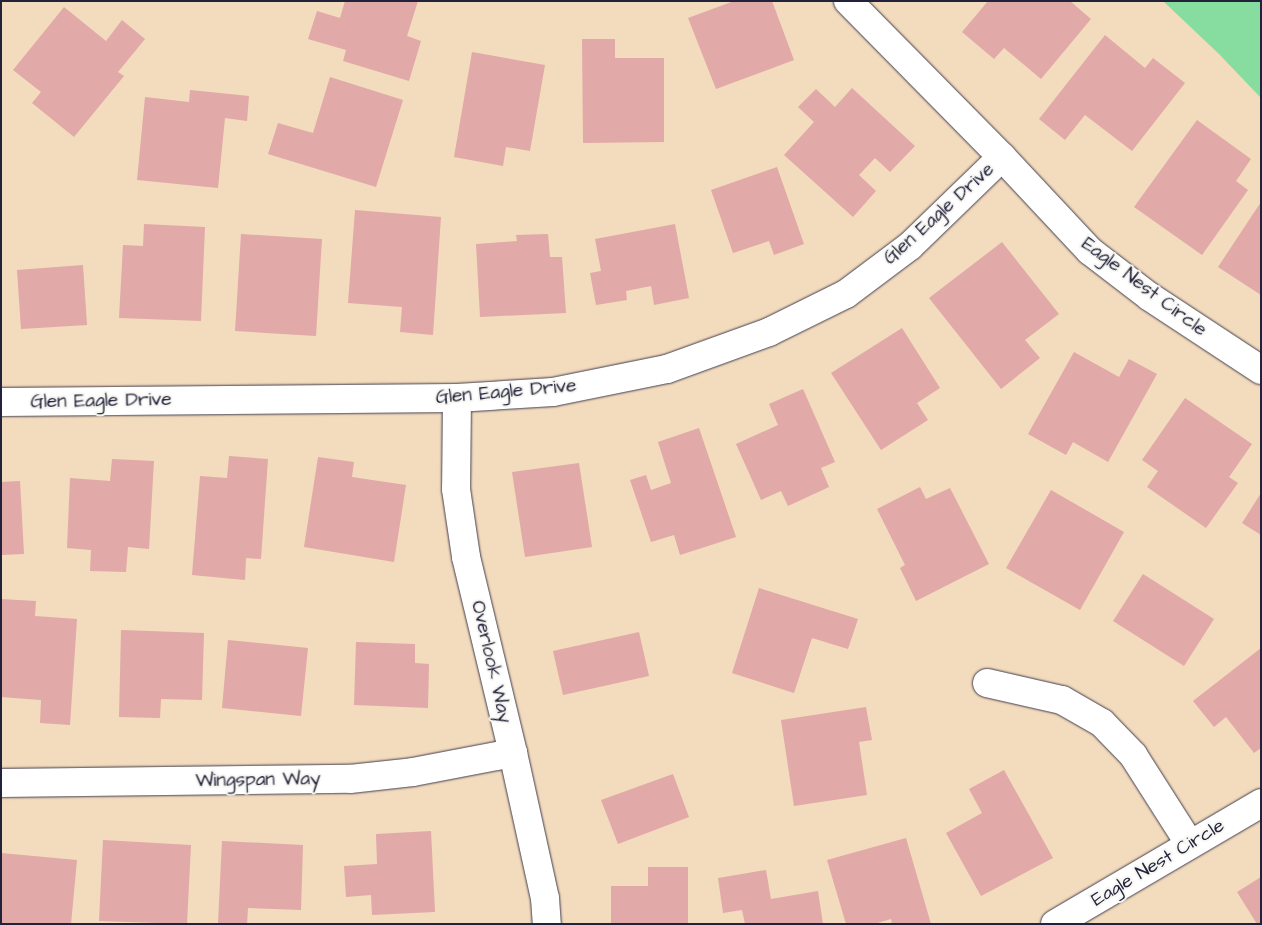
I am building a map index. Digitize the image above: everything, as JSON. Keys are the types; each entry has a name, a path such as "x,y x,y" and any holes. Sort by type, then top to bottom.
{"street":[{"name":"Eagle Nest Circle","path":"848,1 1002,157 1090,251 1150,297 1261,370"},
{"name":"Glen Eagle Drive","path":"1,402 457,398 553,392 667,369 769,332 846,294 910,246 1002,157"},
{"name":"Overlook Way","path":"457,398 456,488 466,557 513,753 545,898 547,924"},
{"path":"987,683 1062,700 1102,723 1133,755 1189,843"},
{"name":"Wingspan Way","path":"1,783 350,779 413,772 513,753"},
{"name":"Eagle Nest Circle","path":"1056,924 1189,843 1261,803"}],"green space":[{"path":"1163,1 1261,1 1261,98 1219,54"}],"building":[{"path":"345,1 418,1 407,36 421,41 409,81 343,61 346,50 308,39 317,11 340,18"},
{"path":"734,1 772,1 794,60 716,89 688,18"},
{"path":"988,1 1070,1 1091,19 1041,79 1004,48 994,59 962,32"},
{"path":"64,7 106,41 122,20 145,39 118,72 124,76 74,137 32,103 41,92 13,70"},
{"path":"1105,35 1145,68 1153,58 1185,83 1132,151 1085,115 1065,140 1039,119"},
{"path":"582,39 615,39 615,58 664,58 664,142 583,143"},
{"path":"472,52 545,65 530,151 506,147 503,166 454,157"},
{"path":"330,77 403,100 376,187 268,154 278,123 313,133"},
{"path":"852,88 915,146 890,172 875,158 859,175 876,191 853,217 784,155 814,122 798,107 816,89 835,107"},
{"path":"190,90 249,96 247,121 225,118 218,188 137,180 145,97 189,102"},
{"path":"1197,120 1251,159 1236,181 1248,190 1202,255 1134,207"},
{"path":"777,167 804,244 774,255 769,241 733,253 711,190"},
{"path":"1261,202 1261,295 1218,267"},
{"path":"355,210 441,217 433,335 400,332 402,307 348,303"},
{"path":"144,224 205,227 201,321 119,318 123,245 143,246"},
{"path":"675,224 689,298 654,305 651,286 626,291 627,300 596,305 590,273 601,271 595,239"},
{"path":"241,234 322,239 316,336 235,331"},
{"path":"548,234 550,257 562,257 566,313 480,317 476,244 517,241 516,235"},
{"path":"1002,242 1059,314 1025,340 1040,358 1001,389 929,298"},
{"path":"83,265 87,325 21,329 17,270"},
{"path":"902,328 940,388 917,403 928,420 881,450 831,373"},
{"path":"1074,352 1119,377 1129,359 1157,374 1108,462 1073,442 1066,455 1028,434"},
{"path":"803,389 835,462 821,468 829,487 788,506 781,491 761,500 736,444 778,425 769,404"},
{"path":"1185,398 1252,444 1229,477 1238,483 1206,528 1147,487 1158,471 1142,460"},
{"path":"699,428 736,537 680,555 674,535 651,542 630,480 646,475 651,490 671,483 658,442"},
{"path":"229,456 268,459 261,559 246,558 245,580 192,575 200,476 227,478"},
{"path":"318,457 354,462 352,477 406,485 394,562 304,547"},
{"path":"112,459 154,461 149,549 128,547 126,572 90,571 91,550 67,548 70,478 110,481"},
{"path":"579,463 592,547 525,557 512,472"},
{"path":"20,481 24,554 1,555 1,482"},
{"path":"920,487 926,499 950,488 989,564 916,601 900,568 905,565 877,509"},
{"path":"1051,490 1124,532 1080,610 1006,568"},
{"path":"1261,493 1261,535 1242,523"},
{"path":"1143,574 1214,619 1184,666 1113,621"},
{"path":"759,588 858,619 848,649 812,638 794,693 732,673"},
{"path":"1,599 36,601 35,616 77,619 70,725 40,723 41,700 1,697"},
{"path":"121,630 204,633 202,700 161,699 160,718 119,717"},
{"path":"639,632 649,676 563,695 553,651"},
{"path":"228,640 308,648 301,716 222,708"},
{"path":"356,642 415,644 415,663 429,664 428,708 354,705"},
{"path":"1261,648 1261,748 1254,753 1226,717 1214,727 1193,701"},
{"path":"866,707 872,740 859,742 867,795 794,806 781,720"},
{"path":"1004,770 1053,858 981,896 946,833 982,813 969,789"},
{"path":"673,774 689,817 618,844 601,800"},
{"path":"431,831 435,912 372,915 371,895 346,897 344,866 377,864 376,834"},
{"path":"906,838 931,924 892,924 891,919 874,924 846,924 827,860"},
{"path":"103,840 191,845 187,924 99,921"},
{"path":"222,841 303,845 301,910 248,908 247,924 218,923"},
{"path":"1,853 77,860 71,924 1,924"},
{"path":"648,867 688,867 688,924 611,924 611,886 648,886"},
{"path":"766,870 771,899 818,891 823,924 745,924 742,910 723,913 718,878"},
{"path":"1261,877 1261,924 1257,924 1237,892"}]}
